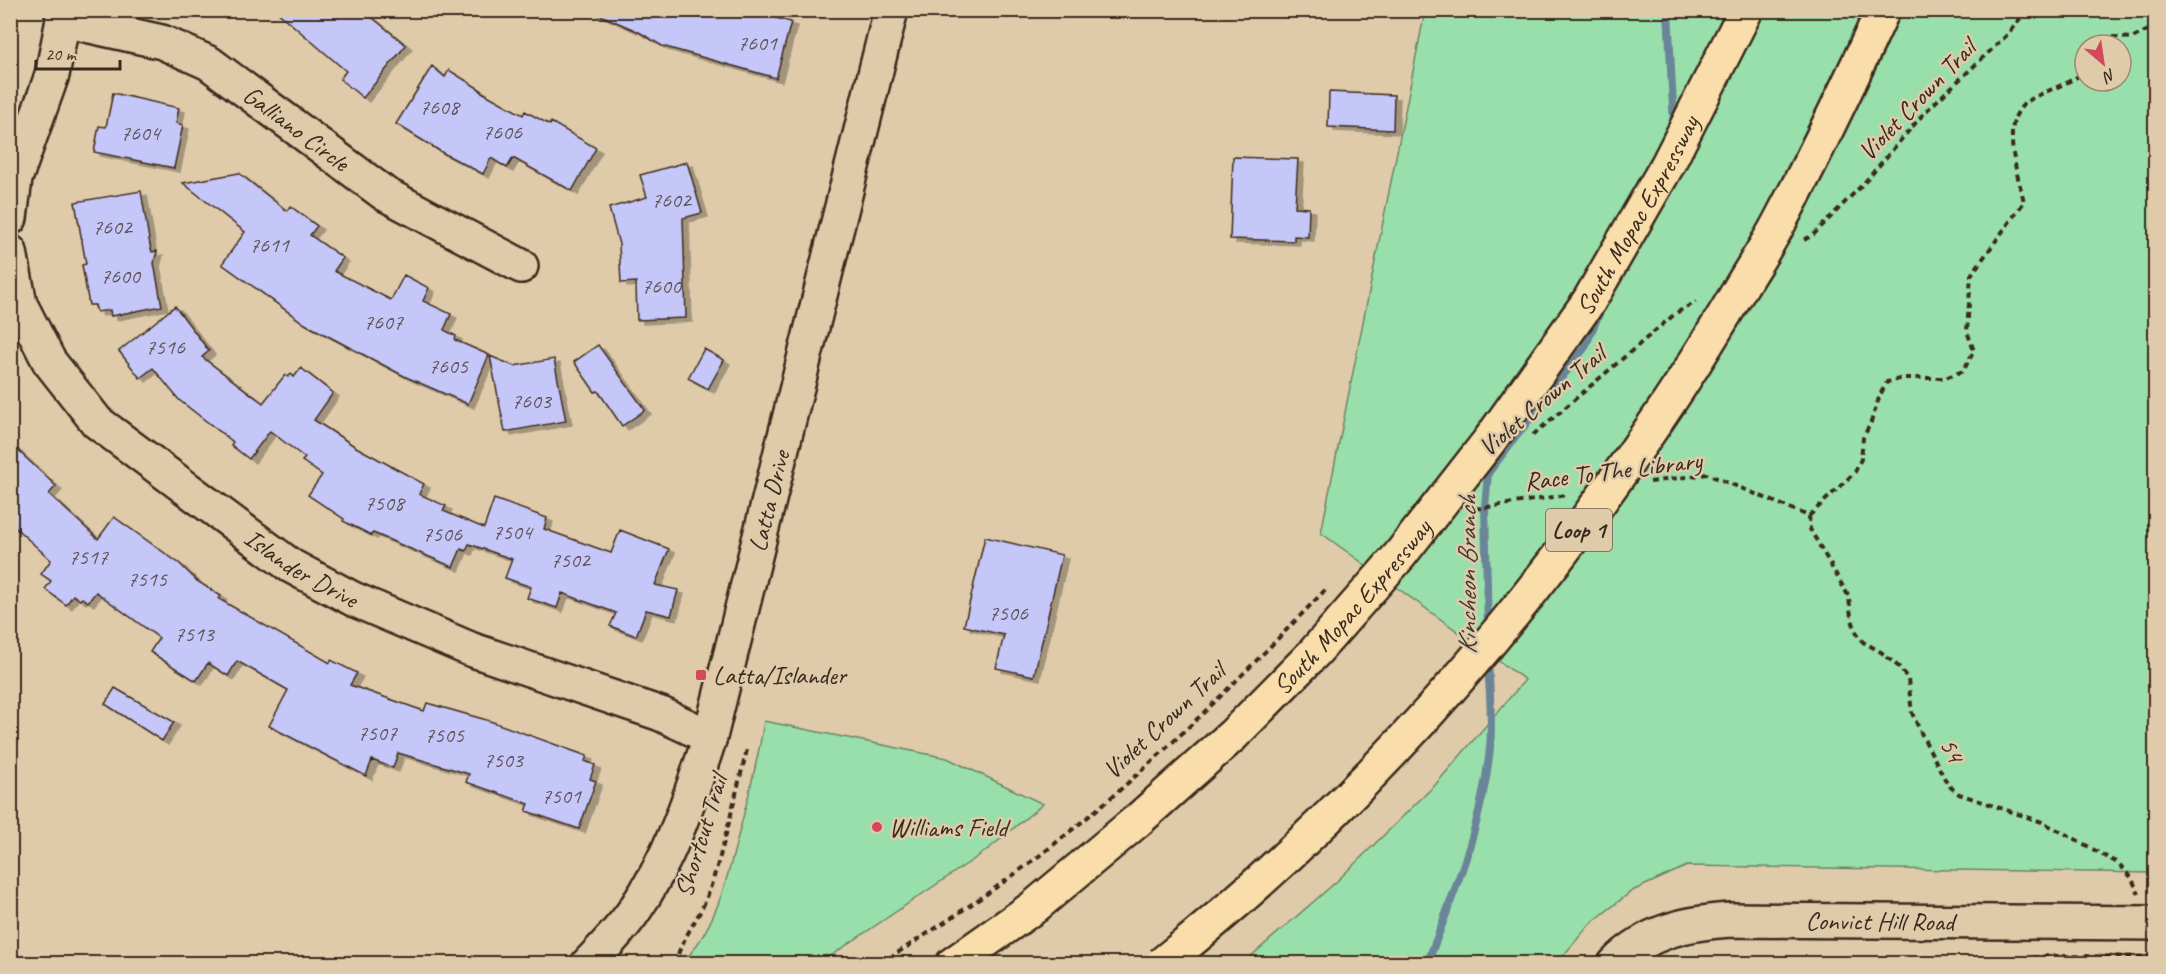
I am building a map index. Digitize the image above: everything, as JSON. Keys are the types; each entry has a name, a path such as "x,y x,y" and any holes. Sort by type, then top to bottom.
{"highway":[{"name":"South Mopac Expressway","path":"953,963 1034,907 1138,820 1233,735 1314,653 1400,555 1490,440 1589,301 1668,164 1746,10"},
{"name":"Loop 1","path":"1162,963 1223,915 1404,741 1496,636 1592,515 1691,370 1778,225 1883,10"}],"street":[{"name":"Latta Drive","path":"588,963 634,911 659,870 684,818 710,737 891,10"},
{"path":"10,218 15,179 52,75 62,15"},
{"name":"Galliano Circle","path":"62,15 162,42 209,63 385,194 521,266"},
{"name":"Islander Drive","path":"10,252 20,304 49,361 97,422 291,566 353,599 470,649 661,714 710,737"},
{"name":"Convict Hill Road","path":"1615,963 1652,936 1694,922 1742,920 2151,922"}],"path":[{"name":"Violet Crown Trail","path":"1803,241 1813,235 1856,191 1925,112 2006,36 2027,10"},
{"path":"2133,38 2146,31 2154,17 2155,10"},
{"path":"1809,516 1855,472 1861,459 1863,438 1887,382 1904,378 1945,378 1963,371 1974,351 1967,331 1971,275 2024,202 2011,141 2013,120 2026,102 2073,77"},
{"name":"Violet Crown Trail","path":"1524,443 1676,313 1705,297"},
{"name":"Race To The Library","path":"1648,483 1707,474 1809,516"},
{"name":"Race To The Library","path":"1473,509 1567,495"},
{"name":"54","path":"1809,516 1810,530 1849,597 1851,616 1857,634 1863,642 1881,652 1899,667 1908,680 1912,713 1948,785 1959,794 2042,822 2119,864 2131,877 2151,922"},
{"name":"Violet Crown Trail","path":"880,963 970,906 1066,835 1156,759 1224,694 1335,580"},
{"name":"Shortcut Trail","path":"675,963 706,899 747,750"},
{"path":"1969,963 2041,957 2156,957"}],"green space":[{"path":"1425,11 2155,11 2155,873 1687,866 1632,891 1590,924 1557,963 1242,964 1336,882 1436,784 1525,680 1321,533"},
{"name":"Williams Field","path":"764,721 947,758 1043,804 986,851 820,963 682,963 705,933 720,898 751,786"}],"building":[{"path":"275,10 363,10 406,45 363,98 340,79 346,71"},
{"path":"589,10 774,10 772,17 791,22 776,78 662,46 639,32"},
{"path":"432,66 445,77 449,70 480,91 523,115 525,111 550,125 551,122 596,148 572,191 513,158 507,168 491,158 483,174 396,124"},
{"path":"1329,92 1394,95 1393,130 1328,127"},
{"path":"113,93 179,108 176,123 183,125 174,168 94,152 99,126 106,127"},
{"path":"1233,157 1298,159 1295,207 1309,208 1308,237 1294,236 1294,241 1230,239"},
{"path":"687,162 702,213 683,218 686,318 637,320 636,282 621,283 619,244 609,208 647,197 640,175"},
{"path":"239,173 287,211 290,206 317,226 310,235 343,258 334,271 391,300 404,275 429,288 423,301 451,314 444,330 456,336 455,340 489,355 468,404 406,377 305,324 222,264 245,232 183,183"},
{"path":"141,191 150,245 152,252 157,251 154,263 162,306 111,316 110,310 97,312 95,305 89,305 82,265 86,264 75,202"},
{"path":"175,306 209,351 202,357 263,403 285,375 288,377 291,374 294,377 301,368 333,393 314,420 356,447 424,484 419,494 446,506 443,511 484,528 494,499 547,518 544,529 611,553 620,530 669,549 655,585 678,590 671,616 646,610 636,636 610,626 616,613 562,593 557,608 527,598 531,587 505,578 512,559 469,544 466,551 461,549 453,567 373,533 371,535 343,521 344,519 308,495 322,475 302,461 305,458 270,431 249,459 231,445 233,442 179,400 153,368 140,378 119,351"},
{"path":"598,345 645,410 622,426 574,362"},
{"path":"704,349 724,360 708,389 688,378"},
{"path":"490,356 514,366 554,359 566,421 505,432"},
{"path":"10,443 56,486 49,494 98,539 114,517 180,564 197,581 221,596 219,599 330,663 331,660 357,673 350,685 424,711 427,703 490,721 587,756 585,761 595,765 590,779 596,781 579,829 526,811 529,804 466,782 469,774 398,753 393,768 372,760 366,776 269,726 288,690 237,661 228,676 208,663 196,681 150,652 159,638 96,592 88,602 73,595 66,605 45,589 51,581 41,574 51,560 10,523"},
{"path":"985,537 1062,555 1034,676 996,668 1004,635 964,626"},
{"path":"115,688 174,722 162,741 105,704"}],"waterway":[{"name":"Kincheon Branch","path":"1668,10 1674,127"},
{"name":"Kincheon Branch","path":"1488,628 1485,507 1488,473 1585,347 1601,309"},
{"name":"Kincheon Branch","path":"1427,964 1466,857 1481,803 1491,736 1488,659"}],"place":[{"name":"Latta/Islander","path":"701,675"},
{"name":"Williams Field","path":"877,827"}]}
